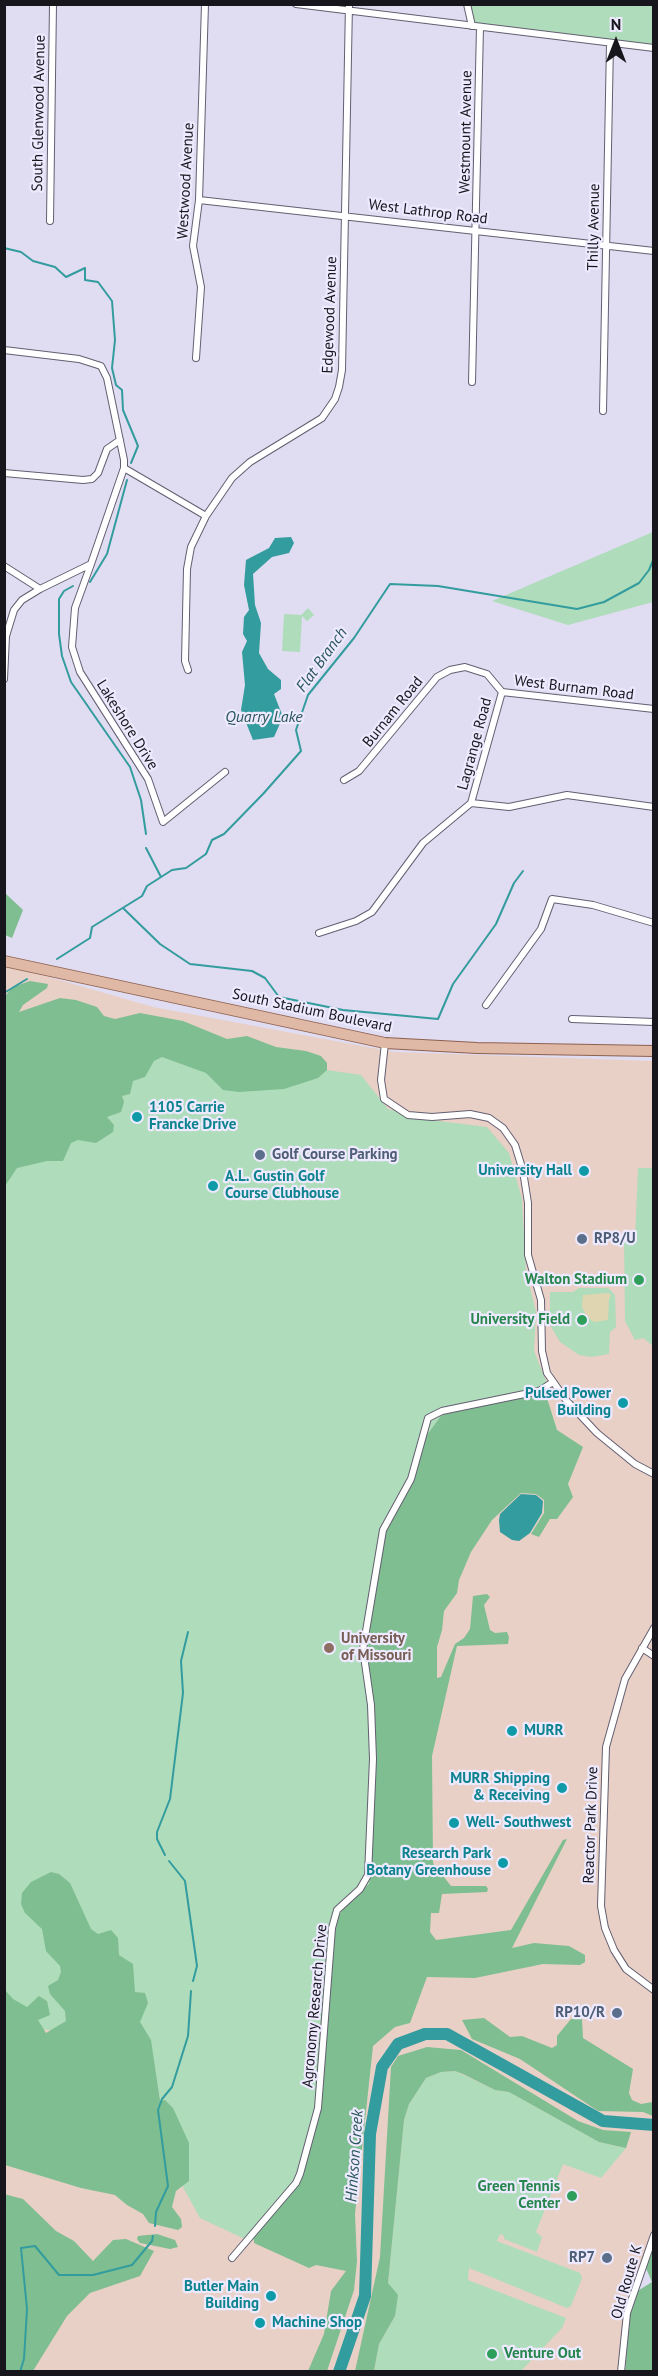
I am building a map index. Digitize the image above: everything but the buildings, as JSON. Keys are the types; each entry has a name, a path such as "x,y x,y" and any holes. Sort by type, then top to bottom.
{"main road":[{"name":"South Stadium Boulevard","path":"4,961 385,1043 477,1048 654,1051"}],"street":[{"name":"South Glenwood Avenue","path":"50,221 53,4"},
{"name":"Westwood Avenue","path":"196,357 201,287 194,246 199,200 205,4"},
{"path":"296,4 349,8 472,26 654,48"},
{"path":"467,4 472,26"},
{"name":"Edgewood Avenue","path":"188,670 185,661 187,569 191,547 206,516 232,478 250,462 322,418 335,399 342,370 349,8"},
{"name":"Westmount Avenue","path":"472,382 480,27"},
{"name":"Thilly Avenue","path":"603,411 610,43"},
{"name":"West Lathrop Road","path":"199,200 345,214 654,251"},
{"path":"4,350 91,361 101,366 107,378 120,440 123,468 91,564 22,600 8,622 4,679"},
{"path":"4,473 92,479 98,472 107,450 120,440"},
{"path":"123,468 206,516"},
{"name":"Lakeshore Drive","path":"91,564 75,608 72,647 80,672 148,779 163,822 225,772"},
{"path":"4,566 40,589"},
{"name":"West Burnam Road","path":"465,667 487,674 502,692 654,709"},
{"name":"Burnam Road","path":"344,780 359,771 437,678 450,670 465,667"},
{"name":"Lagrange Road","path":"471,803 502,692"},
{"path":"319,933 356,921 372,912 423,843 471,803 509,807 567,795 654,807"},
{"path":"486,1005 541,928 552,899 593,905 654,923"},
{"path":"572,1019 654,1022"},
{"path":"385,1043 381,1080 384,1099 408,1115 432,1117 470,1114 489,1118 503,1128 515,1145 523,1171 528,1203 528,1256 542,1300 542,1351 548,1373 566,1400 616,1450 654,1474"},
{"name":"Agronomy Research Drive","path":"232,2258 296,2183 300,2174 318,2108 332,1928 337,1910 360,1890 368,1875 373,1760 371,1705 363,1649 383,1530 411,1479 428,1418 442,1411 538,1391 553,1382"},
{"name":"Reactor Park Drive","path":"654,1628 625,1679 606,1747 601,1906 605,1928 614,1950 626,1969 654,1990"},
{"path":"642,1648 654,1656"},
{"name":"Old Route K","path":"621,2372 627,2313 654,2235"}],"shaded area":[{"path":"468,5 653,5 653,48 472,26"},
{"path":"653,532 653,602 568,625 492,601"},
{"path":"308,608 314,615 307,621 302,616 300,652 282,651 284,614 301,615"},
{"path":"5,893 23,910 12,938 5,935"},
{"name":"University of Missouri","path":"4,964 153,1007 394,1052 653,1061 654,2235 627,2313 621,2371 5,2371"},
{"path":"30,981 48,984 47,988 23,1005 19,1012 60,998 76,1000 97,1007 104,1016 115,1019 140,1013 183,1021 227,1039 247,1036 276,1047 306,1051 321,1056 327,1063 327,1070 318,1078 284,1089 239,1092 223,1090 206,1073 162,1057 154,1061 145,1077 133,1081 130,1094 122,1096 124,1102 121,1112 107,1117 114,1125 113,1132 96,1143 78,1140 71,1143 63,1161 47,1161 17,1168 5,1186 5,996 13,987"},
{"path":"175,1048 361,1075 388,1109 431,1120 487,1127 509,1153 522,1199 526,1271 536,1312 534,1351 552,1396 454,1416 397,1802 290,2233 249,2241 200,2218 99,2035 28,2028 5,2031 5,1168 140,1061"},
{"name":"Walton Stadium","path":"638,1168 653,1168 653,1346 643,1338 635,1340 625,1321 624,1239 635,1239"},
{"name":"University Field","path":"579,1288 608,1288 615,1295 616,1327 610,1332 609,1354 591,1357 579,1355 560,1342 550,1325 550,1292 573,1292"},
{"path":"536,1394 546,1395 557,1430 583,1447 568,1484 573,1497 557,1519 550,1519 539,1537 531,1534 544,1513 544,1500 536,1494 521,1493 492,1520 471,1552 459,1580 457,1593 444,1611 437,1647 437,1678 441,1677 455,1644 464,1638 470,1629 473,1596 487,1594 490,1597 484,1605 490,1630 495,1633 507,1632 509,1637 508,1644 457,1646 432,1756 433,1863 451,1886 486,1886 488,1889 487,1892 442,1894 439,1913 431,1913 430,1932 436,1940 511,1930 563,1840 567,1839 512,1948 534,1943 569,1946 585,1955 585,1962 580,1965 543,1964 475,1978 427,1977 410,2023 395,2027 373,2046 355,2214 357,2261 354,2290 327,2371 308,2371 324,2334 331,2291 346,2271 316,2265 309,2268 254,2243 254,2234 301,2181 323,2089 335,1924 345,1905 369,1884 371,1874 376,1760 374,1705 365,1650 386,1531 413,1479 424,1439 441,1416 453,1411"},
{"path":"51,1872 59,1874 70,1883 91,1929 98,1934 111,1930 118,1938 119,1955 133,1964 135,1992 145,1993 148,2003 140,2022 151,2040 160,2101 165,2100 173,2108 189,2143 189,2181 176,2191 172,2207 181,2219 182,2227 178,2230 149,2223 143,2214 115,2195 81,2188 5,2165 5,1990 13,1999 27,2007 39,1996 47,2001 50,2015 38,2020 46,2033 66,2021 65,2011 50,1994 48,1986 58,1980 61,1972 60,1966 46,1951 42,1929 25,1913 21,1904 22,1893 31,1882"},
{"path":"484,2018 510,2037 522,2036 552,2048 557,2045 557,2036 571,2019 582,2019 583,2038 633,2069 629,2093 632,2100 641,2104 653,2102 653,2116 643,2112 598,2111 520,2059 472,2039 462,2020"},
{"path":"427,2047 461,2050 578,2121 603,2130 631,2132 626,2148 599,2142 509,2092 495,2090 455,2071 441,2072 426,2078 409,2104 404,2120 388,2283 398,2295 395,2316 379,2344 374,2371 355,2371 380,2257 391,2067 398,2056"},
{"path":"455,2071 495,2090 509,2092 599,2142 626,2148 601,2178 563,2164 536,2232 542,2237 537,2252 504,2239 504,2236 500,2234 497,2241 580,2273 582,2278 571,2306 567,2308 469,2268 468,2280 566,2318 562,2328 521,2371 374,2372 379,2344 395,2316 388,2283 404,2120 409,2104 426,2078 441,2072"},
{"path":"4,2194 23,2199 56,2231 74,2241 93,2261 113,2240 126,2239 154,2251 140,2276 90,2293 67,2316 33,2371 5,2371"},
{"path":"157,2234 175,2240 178,2247 170,2249 140,2243 137,2239 138,2236"},
{"path":"653,2245 653,2371 625,2372 630,2314 636,2292 652,2282 645,2266"}],"sand":[{"path":"609,1293 611,1296 608,1320 594,1322 587,1317 582,1307 583,1295"}],"water":[{"name":"Quarry Lake","path":"291,537 294,543 289,553 272,557 253,574 255,605 261,623 259,653 268,669 281,680 281,689 274,694 283,717 274,737 253,740 241,710 245,685 242,652 247,641 243,634 244,617 249,610 244,585 246,560 269,548 275,538"},
{"path":"521,1494 536,1495 543,1501 542,1513 530,1533 519,1541 512,1540 500,1532 499,1520 500,1514"}],"waterway":[{"path":"4,248 21,252 33,261 55,267 66,277 85,268 85,280 98,282 112,301 115,340 112,368 116,385 122,390 123,410 138,446 131,463"},
{"path":"90,582 107,554 127,480"},
{"name":"Flat Branch","path":"57,959 90,938 92,927 142,896 147,886 172,870 186,868 206,854 212,840 224,834 263,794 301,751 296,730 308,695 354,638 390,584 438,586 577,609 604,602 639,583 649,570 654,558"},
{"path":"73,586 64,591 59,599 59,634 62,656 71,682 130,767 141,800 146,834"},
{"path":"146,848 161,877"},
{"path":"123,908 160,944 190,964 252,971 265,978 279,997 343,1010 438,1019 453,984 496,924 514,883 523,871"},
{"name":"Flat Branch","path":"4,993 27,979"},
{"path":"165,1855 157,1839 157,1832 170,1799 183,1693 181,1661 188,1632"},
{"path":"169,1861 185,1881 197,1966 193,1981"},
{"path":"155,2226 156,2212 168,2186 158,2110 162,2099 172,2087 188,2036 191,1991"},
{"name":"Hinkson Creek","path":"339,2372 365,2296 370,2134 382,2067 398,2044 425,2034 447,2034 603,2121 654,2125"},
{"path":"20,2372 24,2359 27,2309 21,2248 35,2246 59,2275 93,2275 132,2265 152,2241 153,2236"}],"place":[{"name":"1105 Carrie Francke Drive","path":"137,1117"},
{"name":"Golf Course Parking","path":"260,1155"},
{"name":"University Hall","path":"584,1171"},
{"name":"A.L. Gustin Golf Course Clubhouse","path":"213,1186"},
{"name":"RP8/U","path":"582,1239"},
{"name":"Walton Stadium","path":"639,1280"},
{"name":"University Field","path":"582,1320"},
{"name":"Pulsed Power Building","path":"623,1403"},
{"name":"University of Missouri","path":"329,1648"},
{"name":"MURR","path":"512,1731"},
{"name":"MURR Shipping & Receiving","path":"562,1788"},
{"name":"Well- Southwest","path":"454,1823"},
{"name":"Research Park Botany Greenhouse","path":"503,1863"},
{"name":"RP10/R","path":"617,2013"},
{"name":"Green Tennis Center","path":"572,2196"},
{"name":"RP7","path":"607,2258"},
{"name":"Butler Main Building","path":"271,2296"},
{"name":"Machine Shop","path":"260,2323"},
{"name":"Venture Out","path":"492,2354"}]}
